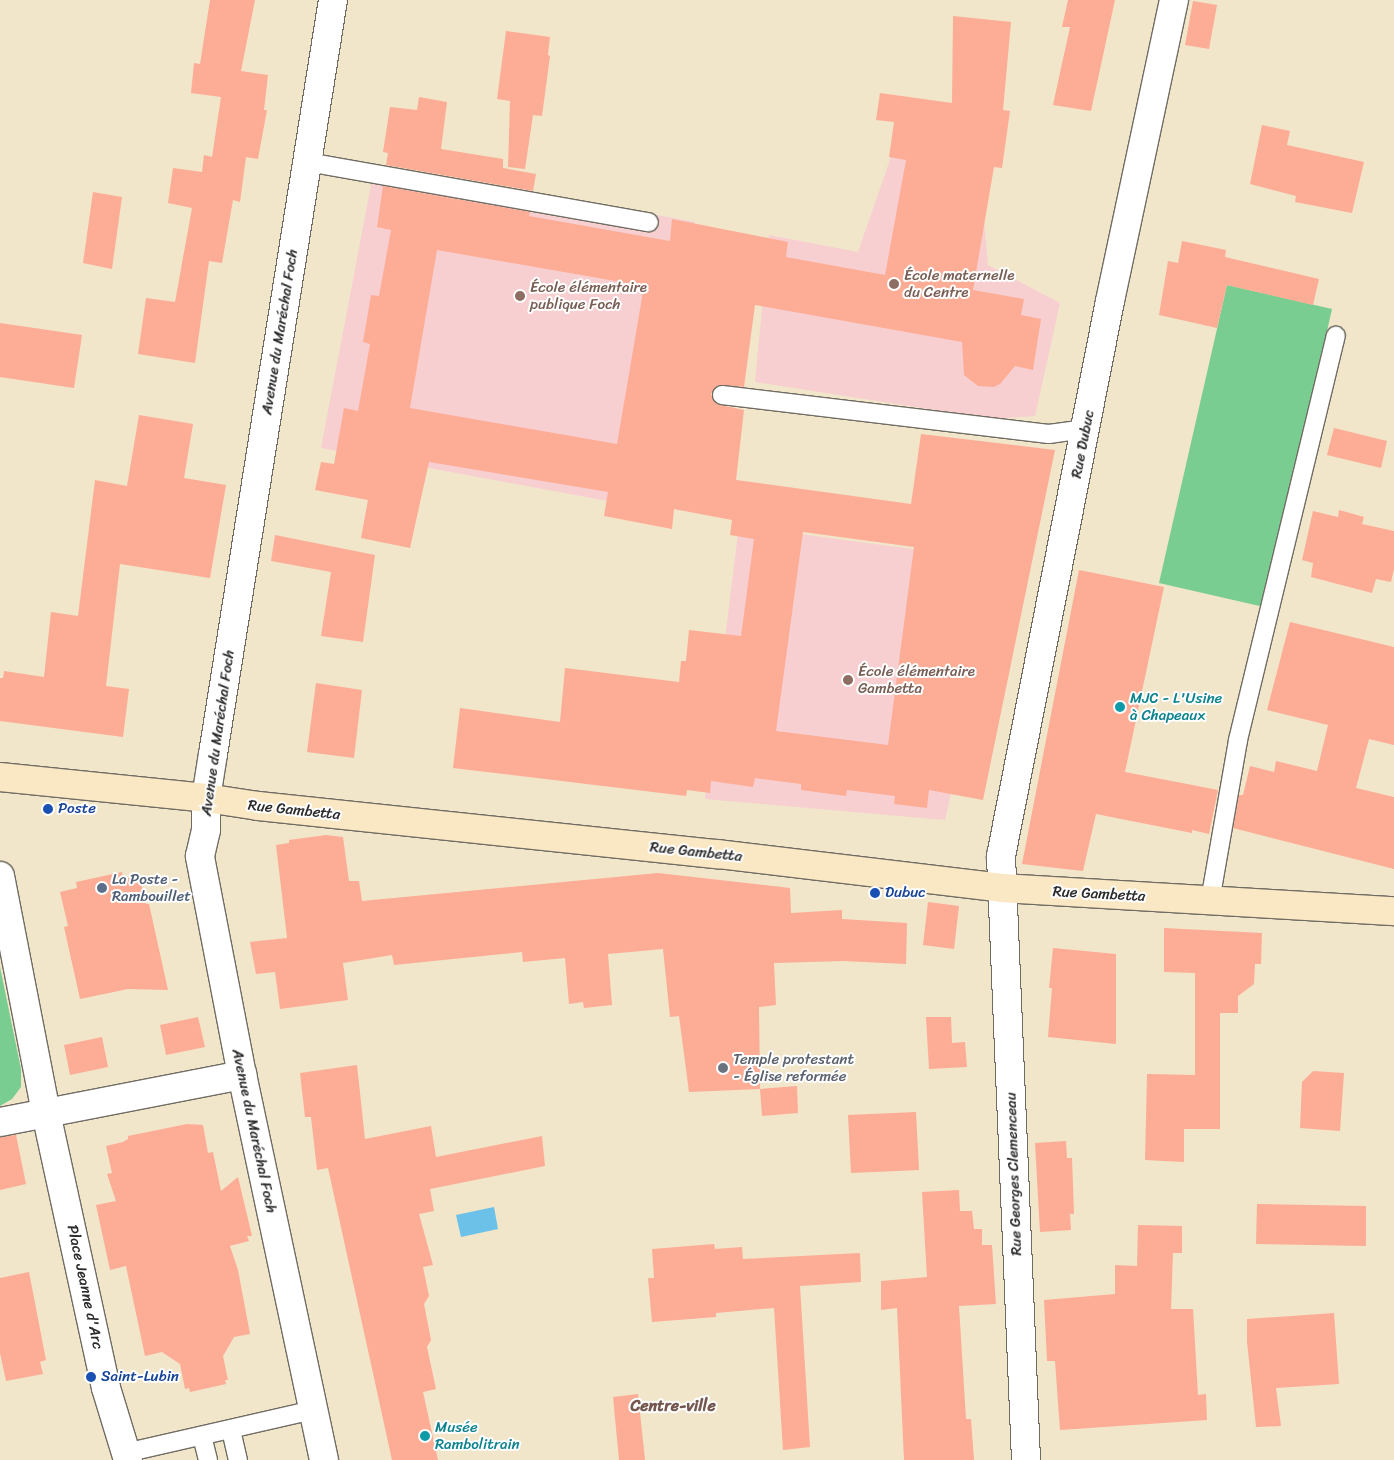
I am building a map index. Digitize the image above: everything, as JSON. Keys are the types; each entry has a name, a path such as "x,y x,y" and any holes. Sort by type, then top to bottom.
{"main road":[{"name":"Rue Gambetta","path":"0,777 728,855 1003,888 1394,911"}],"street":[{"name":"Avenue du Maréchal Foch","path":"324,1460 242,1075 200,856 206,830 206,798 333,0"},
{"name":"Rue Dubuc","path":"1003,888 1001,856 1110,301 1174,0"},
{"name":"Place Jeanne d'Arc","path":"0,876 46,1113 106,1388 126,1456"},
{"name":"Rue Georges Clemenceau","path":"1003,888 1026,1460"},
{"path":"0,1122 242,1075"}],"lane":[{"path":"307,162 649,222"},
{"path":"1210,901 1238,740 1336,336"},
{"path":"722,395 1050,434 1086,429"},
{"path":"126,1456 313,1410"},
{"path":"231,1430 238,1460"},
{"path":"202,1436 208,1460"}],"shaded area":[{"name":"École maternelle du Centre","path":"892,154 980,175 988,265 1060,303 1035,416 992,419 755,382 769,235 858,252"},
{"name":"École élémentaire publique Foch","path":"375,164 695,222 685,370 651,509 321,448"},
{"name":"École élémentaire Gambetta","path":"739,526 1003,561 945,820 705,799"}],"green space":[{"path":"1227,285 1332,309 1264,607 1159,583"},
{"path":"0,967 21,1069 21,1087 12,1099 0,1106"}],"water":[{"path":"494,1207 498,1229 461,1237 456,1215"}],"building":[{"path":"210,0 255,0 241,71 268,75 264,110 267,110 258,159 246,157 240,202 233,200 222,263 209,261 195,363 138,354 146,298 175,302 192,208 168,203 173,168 202,172 204,155 212,157 221,97 191,93 194,63 200,64"},
{"path":"1068,0 1115,0 1091,111 1053,105 1070,27 1062,27"},
{"path":"1193,1 1217,5 1209,49 1185,45"},
{"path":"953,16 1011,22 1003,110 1010,111 1002,168 994,167 973,290 1024,299 1021,315 1041,319 1033,370 1015,366 1000,384 994,387 978,386 964,375 962,342 755,305 744,387 718,385 711,394 716,404 744,410 736,480 911,504 921,434 1055,450 983,800 929,790 927,808 894,804 895,796 847,790 846,796 801,790 801,784 755,778 753,787 711,781 710,793 687,790 686,796 453,768 460,708 560,722 565,668 679,682 681,661 686,661 689,630 741,636 754,539 730,535 732,520 674,509 672,529 604,516 608,492 429,462 410,548 361,538 368,500 315,490 321,462 334,464 344,408 358,411 370,344 363,342 371,295 379,296 391,230 377,227 383,186 530,212 529,216 670,241 672,219 788,242 786,257 885,275 906,160 889,157 894,122 876,120 880,93 952,103","holes":["437,250 644,286 617,444 410,408","803,532 914,547 888,745 776,731"]},
{"path":"506,31 550,37 548,55 550,56 542,116 533,115 525,169 508,167 510,101 497,99"},
{"path":"419,97 447,102 441,149 503,159 503,168 536,174 533,191 386,165 388,153 383,152 390,107 417,110"},
{"path":"1262,125 1290,131 1287,145 1364,162 1352,213 1295,202 1296,196 1250,184"},
{"path":"93,192 122,197 112,269 83,263"},
{"path":"1182,241 1226,250 1225,257 1319,279 1313,305 1227,285 1217,328 1159,315 1168,261 1178,263"},
{"path":"0,323 82,335 74,388 0,377"},
{"path":"139,415 193,424 184,478 226,485 210,578 120,564 106,686 129,689 123,737 0,721 0,678 3,678 4,671 44,677 51,612 78,616 95,480 127,486"},
{"path":"1334,428 1387,441 1381,468 1327,455"},
{"path":"1339,510 1364,517 1362,524 1394,531 1394,569 1391,582 1376,579 1372,593 1311,577 1313,563 1302,560 1313,511 1338,517"},
{"path":"275,535 375,555 363,642 321,636 331,572 271,561"},
{"name":"MJC - L'Usine à Chapeaux","path":"1079,570 1164,587 1125,772 1218,790 1209,834 1192,830 1192,833 1096,814 1083,871 1022,864"},
{"path":"1290,622 1394,647 1394,745 1369,739 1356,788 1394,797 1394,869 1233,828 1239,795 1243,795 1250,766 1274,772 1276,761 1317,771 1328,725 1267,710"},
{"path":"316,683 362,690 354,758 307,752"},
{"path":"326,835 343,837 349,881 359,881 362,901 658,873 790,888 791,913 842,910 842,919 907,923 906,964 843,961 774,963 776,1005 759,1007 760,1089 689,1092 679,1016 670,1017 663,949 608,954 612,1005 584,1008 583,1002 569,1004 565,958 523,962 522,952 394,965 392,955 343,963 348,1000 280,1009 275,972 256,974 250,942 287,938 276,845 289,843 289,840"},
{"path":"122,872 123,879 139,875 146,904 149,904 168,990 128,989 80,999 64,927 68,926 60,892 77,888 76,882"},
{"path":"928,902 959,906 954,949 923,945"},
{"path":"1164,928 1262,933 1261,964 1255,964 1254,984 1238,996 1238,1013 1220,1013 1220,1129 1184,1129 1184,1162 1145,1160 1147,1074 1195,1075 1195,973 1164,972"},
{"path":"1053,948 1116,954 1116,1044 1048,1037 1052,988 1049,988"},
{"path":"198,1017 205,1047 166,1055 160,1025"},
{"path":"926,1017 951,1017 952,1043 965,1042 967,1067 929,1069"},
{"path":"102,1037 108,1067 70,1075 64,1045"},
{"path":"357,1065 365,1139 431,1126 436,1157 542,1136 545,1166 430,1189 434,1211 419,1214 433,1265 423,1267 429,1296 424,1304 431,1340 427,1347 436,1389 423,1392 438,1460 392,1460 328,1168 317,1170 311,1117 305,1117 300,1073"},
{"path":"1313,1071 1344,1073 1340,1131 1300,1128 1302,1082"},
{"path":"797,1086 798,1113 762,1116 760,1089"},
{"path":"916,1112 919,1170 851,1173 848,1115"},
{"path":"187,1124 203,1125 208,1153 213,1152 221,1191 238,1177 252,1236 247,1236 249,1241 230,1246 238,1270 250,1334 234,1337 223,1356 228,1380 225,1380 226,1384 190,1392 189,1388 185,1389 180,1364 162,1352 145,1356 126,1266 110,1270 96,1205 116,1201 107,1174 112,1173 106,1146 123,1142 128,1139 128,1136"},
{"path":"16,1135 26,1184 0,1190 0,1137"},
{"path":"1066,1141 1067,1158 1072,1158 1074,1214 1070,1214 1071,1230 1040,1232 1035,1143"},
{"path":"959,1190 960,1211 972,1211 974,1229 982,1229 982,1245 992,1245 996,1304 959,1306 966,1419 971,1419 974,1460 904,1460 897,1308 881,1310 881,1281 927,1277 922,1192"},
{"path":"1257,1204 1366,1206 1366,1246 1256,1244"},
{"path":"1138,1225 1182,1226 1182,1253 1173,1253 1171,1309 1193,1309 1198,1395 1206,1394 1207,1420 1060,1430 1055,1361 1047,1361 1044,1300 1115,1294 1115,1265 1137,1266"},
{"path":"714,1244 715,1249 742,1247 743,1259 860,1253 861,1282 800,1286 810,1447 783,1450 774,1308 716,1313 716,1317 652,1322 648,1278 654,1278 652,1249"},
{"path":"29,1272 46,1360 40,1362 43,1374 6,1381 0,1353 0,1278"},
{"path":"1334,1313 1339,1384 1276,1388 1281,1426 1256,1427 1247,1342 1247,1319"},
{"path":"638,1394 645,1460 619,1460 613,1397"}],"place":[{"name":"École maternelle du Centre","path":"894,284"},
{"name":"École élémentaire publique Foch","path":"520,296"},
{"name":"École élémentaire Gambetta","path":"848,680"},
{"name":"MJC - L'Usine à Chapeaux","path":"1120,707"},
{"name":"Poste","path":"48,809"},
{"name":"La Poste - Rambouillet","path":"102,888"},
{"name":"Dubuc","path":"875,893"},
{"name":"Temple protestant - Église reformée","path":"723,1068"},
{"name":"Saint-Lubin","path":"91,1377"},
{"name":"Musée Rambolitrain","path":"425,1436"}],"district":[{"name":"Centre-ville","path":"673,1406"}]}
